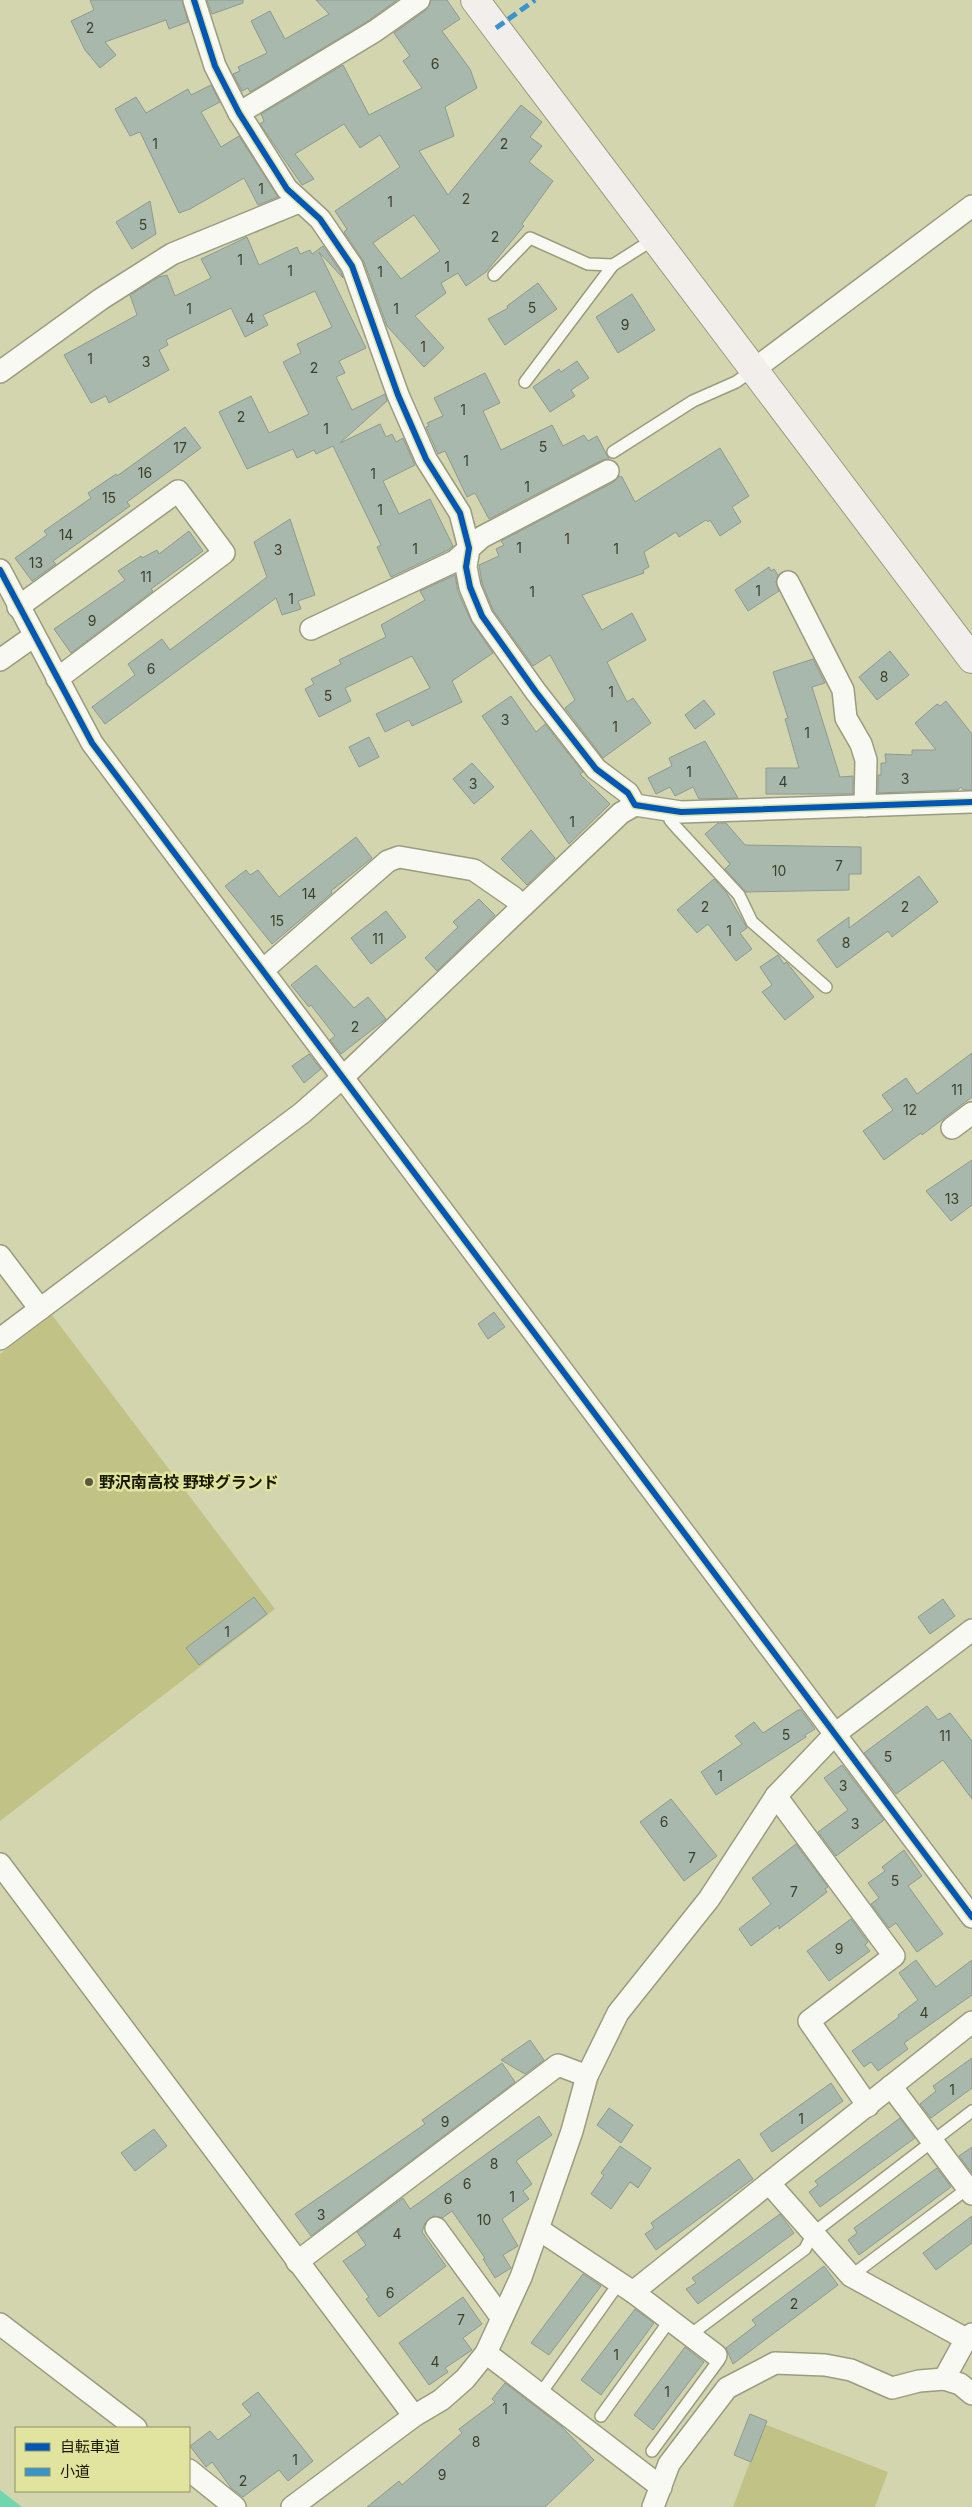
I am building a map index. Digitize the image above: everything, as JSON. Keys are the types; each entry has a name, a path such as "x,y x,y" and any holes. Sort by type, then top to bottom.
{"street":[{"path":"194,0 215,66 239,113 287,189 299,202 320,219 352,266 398,395 426,459 460,513 469,548 466,566 467,573 470,587 482,616 536,692 596,768 628,793 635,805"},
{"path":"239,113 375,32 419,0"},
{"path":"475,0 972,659"},
{"path":"0,372 101,299 172,254 299,202"},
{"path":"754,370 972,206"},
{"path":"311,629 455,561 482,537 610,462"},
{"path":"18,607 178,491 224,553 57,679"},
{"path":"0,570 92,743 972,1917"},
{"path":"788,582 843,690 846,718 861,744 866,760 865,806"},
{"path":"0,660 34,636"},
{"path":"0,1339 302,1113 342,1078 622,813 635,805 681,812 972,802"},
{"path":"262,970 388,861 398,857 474,870 513,897 522,906"},
{"path":"952,1128 972,1113"},
{"path":"0,1256 40,1309"},
{"path":"292,2507 414,2416 441,2400 465,2379 486,2353 521,2277 572,2131 587,2076 618,2013 709,1899 776,1796 835,1734 972,1630"},
{"path":"776,1796 894,1956 809,2021 868,2106"},
{"path":"0,1864 414,2416"},
{"path":"626,2288 769,2183 972,2022"},
{"path":"297,2262 558,2065 587,2076"},
{"path":"891,2086 932,2142 970,2189"},
{"path":"769,2183 851,2276 969,2336 944,2379"},
{"path":"436,2228 501,2317"},
{"path":"538,2229 626,2288 716,2355"},
{"path":"0,2324 135,2427"},
{"path":"486,2353 541,2393 661,2487"},
{"path":"653,2507 669,2464 727,2388 775,2363 825,2365 852,2370 892,2388 919,2381 944,2379 960,2384 972,2394"},
{"path":"190,2471 235,2507"}],"lane":[{"path":"494,275 530,238 588,264 613,265"},
{"path":"525,382 613,265 654,239"},
{"path":"610,462 693,401 736,382 754,370"},
{"path":"668,810 670,820 739,895 752,922 826,987"},
{"path":"690,2335 805,2250 813,2233 972,2111"},
{"path":"851,2276 970,2189"},
{"path":"541,2393 626,2288"},
{"path":"601,2416 670,2320"},
{"path":"652,2451 719,2360 716,2355"}],"shaded area":[{"name":"野沢南高校 野球グランド","path":"52,1315 275,1609 0,1821 0,1354"},
{"path":"764,2424 888,2472 875,2507 733,2507"},
{"path":"0,2490 22,2507 0,2507"}],"building":[{"path":"90,0 182,0 188,22 169,29 166,20 105,42 116,55 100,68 85,50 71,21 94,10"},
{"path":"207,0 243,0 243,3 212,14"},
{"path":"316,0 397,0 368,21 250,92 248,88 242,91 233,74 240,71 238,67 267,53 251,21 270,11 285,39 329,14"},
{"path":"431,0 447,0 460,19 442,31 470,69 477,88 445,107 454,136 419,151 448,195 521,105 542,122 530,137 542,146 529,162 553,181 522,224 524,226 486,272 466,286 458,273 441,283 446,293 415,316 444,348 424,367 387,326 364,262 344,232 347,229 335,211 400,167 380,135 360,148 344,124 295,154 314,179 302,185 260,124 264,121 261,114 343,65 369,115 422,88 403,61 410,56 394,33 426,10","holes":["414,215 440,251 401,279 373,243"]},
{"path":"211,85 220,102 201,112 221,147 239,136 278,197 258,205 244,178 190,209 179,213 140,132 130,136 115,109 136,97 146,113 188,89 191,95"},
{"path":"150,201 156,234 132,249 116,222"},
{"path":"247,237 259,265 297,247 300,254 310,250 312,254 323,246 341,272 343,278 319,252 366,348 339,361 345,373 336,377 352,410 385,394 387,401 340,443 380,424 386,437 392,434 396,442 403,438 415,465 383,481 399,514 430,499 453,546 448,550 391,577 377,547 381,545 333,446 316,454 314,450 297,458 293,449 247,469 219,412 251,396 269,433 309,414 283,362 301,353 297,344 332,327 315,291 263,315 268,325 245,337 231,308 166,340 168,345 159,350 169,370 109,403 106,396 91,403 64,355 137,315 130,295 159,277 167,275 175,296 211,278 201,259"},
{"path":"538,283 557,309 505,345 488,319 508,308 507,306"},
{"path":"632,294 655,330 618,353 596,317"},
{"path":"577,361 589,378 571,390 575,396 550,412 533,387 559,369 561,372"},
{"path":"485,373 500,403 483,411 501,450 552,425 563,446 584,435 588,441 597,436 609,459 602,460 489,519 475,493 467,497 445,451 438,454 426,427 429,426 427,423 443,416 434,398"},
{"path":"185,427 201,448 127,502 130,506 53,561 56,564 32,581 15,558 47,535 44,531 91,498 88,493 116,474 117,476"},
{"path":"720,448 749,496 732,507 741,522 720,536 710,520 708,522 706,520 679,537 676,532 644,552 649,567 643,570 644,573 582,595 602,630 632,613 646,640 607,662 627,702 633,698 651,723 603,758 565,708 575,700 550,655 533,666 493,610 482,583 479,565 499,556 496,549 504,545 501,541 614,482 619,476 622,477 635,502"},
{"path":"290,519 315,595 298,601 301,609 282,615 276,598 105,724 92,707 135,675 128,664 162,639 170,650 267,577 254,542"},
{"path":"189,531 203,551 151,589 153,591 71,653 54,629 125,580 118,571 141,556 142,558 157,550 159,554"},
{"path":"769,567 771,571 774,569 778,575 776,582 779,591 748,611 735,590"},
{"path":"455,575 458,592 471,621 493,653 452,681 462,702 412,726 409,720 385,732 376,714 430,688 412,656 345,688 351,701 319,717 305,689 314,684 311,679 341,664 339,660 386,637 381,625 425,600 420,591"},
{"path":"890,651 909,675 877,700 859,677"},
{"path":"813,659 825,683 812,687 840,777 853,776 853,794 766,794 766,768 799,768 785,719 788,718 773,672"},
{"path":"511,696 536,732 545,724 583,772 580,774 610,804 569,844 482,716"},
{"path":"704,700 715,714 695,729 685,715"},
{"path":"946,701 972,734 972,790 963,790 961,787 958,790 878,793 878,775 881,775 881,763 886,763 885,754 912,755 912,750 936,750 915,723 937,704 940,706"},
{"path":"369,737 379,757 359,767 349,747"},
{"path":"705,741 738,798 699,799 693,787 675,796 670,787 656,794 648,778 672,766 669,758"},
{"path":"472,763 494,787 474,804 453,779"},
{"path":"718,823 726,823 745,845 861,847 861,874 849,874 849,890 746,892 725,869 730,864 705,834"},
{"path":"531,830 555,858 527,885 501,859"},
{"path":"356,837 372,858 331,891 332,893 272,944 225,886 246,870 250,875 258,870 279,897"},
{"path":"919,876 938,902 892,937 888,931 837,968 817,940 849,917 849,928"},
{"path":"714,879 726,892 747,928 740,933 752,949 736,961 708,924 697,933 677,910"},
{"path":"479,899 495,915 437,971 425,958 458,927 453,922"},
{"path":"386,911 406,937 371,964 351,938"},
{"path":"778,955 784,964 786,962 788,964 814,997 785,1020 762,992 772,985 760,967"},
{"path":"316,965 354,1008 368,997 386,1019 341,1054 330,1040 335,1036 311,1005 309,1007 291,985"},
{"path":"972,1053 972,1097 922,1135 921,1133 884,1160 863,1131 893,1110 882,1095 906,1078 917,1094"},
{"path":"309,1054 321,1069 304,1083 292,1066"},
{"path":"972,1160 972,1205 951,1221 926,1191"},
{"path":"494,1312 505,1327 488,1339 478,1324"},
{"path":"254,1597 267,1614 199,1665 186,1648"},
{"path":"943,1599 955,1616 930,1634 918,1617"},
{"path":"927,1706 938,1720 950,1713 972,1741 972,1799 943,1760 896,1794 864,1753"},
{"path":"798,1710 801,1710 815,1729 805,1735 806,1737 716,1795 701,1772 742,1744 735,1736 754,1722 763,1733"},
{"path":"842,1765 884,1820 836,1856 818,1832 848,1810 824,1778"},
{"path":"671,1799 717,1856 684,1881 640,1822"},
{"path":"796,1844 828,1887 825,1889 827,1892 779,1929 779,1925 751,1946 739,1929 771,1904 752,1878"},
{"path":"904,1850 922,1876 908,1886 943,1934 917,1952 896,1923 889,1928 871,1904 879,1898 868,1883 885,1871 882,1867"},
{"path":"851,1919 868,1942 865,1945 870,1951 829,1981 807,1951"},
{"path":"916,1960 936,1987 972,1960 972,1995 904,2043 908,2049 878,2071 871,2062 864,2067 852,2051 899,2017 898,2015 918,2000 899,1973"},
{"path":"530,2040 544,2060 525,2074 501,2060"},
{"path":"972,2058 972,2088 931,2118 920,2104 936,2091 933,2086"},
{"path":"502,2063 515,2082 311,2236 295,2214 425,2124 422,2120"},
{"path":"831,2083 843,2101 772,2152 760,2134"},
{"path":"609,2108 633,2125 621,2143 597,2125"},
{"path":"539,2116 552,2135 516,2161 532,2184 523,2191 529,2199 502,2219 518,2246 503,2255 511,2268 495,2278 483,2259 485,2258 452,2211 442,2218 434,2216 425,2223 422,2232 446,2266 379,2317 366,2299 369,2297 343,2261 366,2245 357,2232 403,2198 410,2209"},
{"path":"900,2118 915,2138 820,2207 809,2192 818,2185 815,2181"},
{"path":"154,2129 167,2146 135,2171 121,2153"},
{"path":"620,2146 651,2168 638,2188 630,2182 611,2209 591,2194 604,2175 601,2173"},
{"path":"972,2147 972,2173 959,2156"},
{"path":"739,2159 753,2179 656,2250 645,2234 654,2228 651,2223"},
{"path":"937,2168 951,2187 859,2255 848,2240 857,2233 854,2228"},
{"path":"780,2214 794,2233 698,2304 686,2289 696,2283 692,2278"},
{"path":"972,2216 972,2243 936,2270 923,2253"},
{"path":"824,2266 838,2285 733,2364 726,2348 756,2325 752,2320"},
{"path":"583,2274 601,2286 549,2355 531,2343"},
{"path":"463,2297 482,2324 463,2338 472,2350 445,2368 448,2372 429,2385 399,2343"},
{"path":"635,2309 654,2323 601,2395 581,2380"},
{"path":"685,2347 704,2362 653,2430 634,2415"},
{"path":"505,2383 561,2426 594,2460 545,2507 367,2507 399,2481 402,2485 462,2433 459,2429 495,2402 492,2399"},
{"path":"258,2392 313,2461 288,2481 279,2470 243,2497 232,2489 212,2462 206,2467 190,2446 210,2431 218,2440 251,2415 242,2404"},
{"path":"750,2414 767,2421 751,2462 734,2455"}],"marked path":[{"path":"496,28 535,0"}],"cycle path":[{"path":"194,0 215,66 239,113 287,189 320,219 352,266 398,395 426,459 460,513 469,548 466,567 470,587 482,616 536,692 596,769 628,793 635,805 681,812 972,802"},
{"path":"0,570 92,743 972,1917"}],"place":[{"name":"野沢南高校 野球グランド","path":"89,1482"}]}
